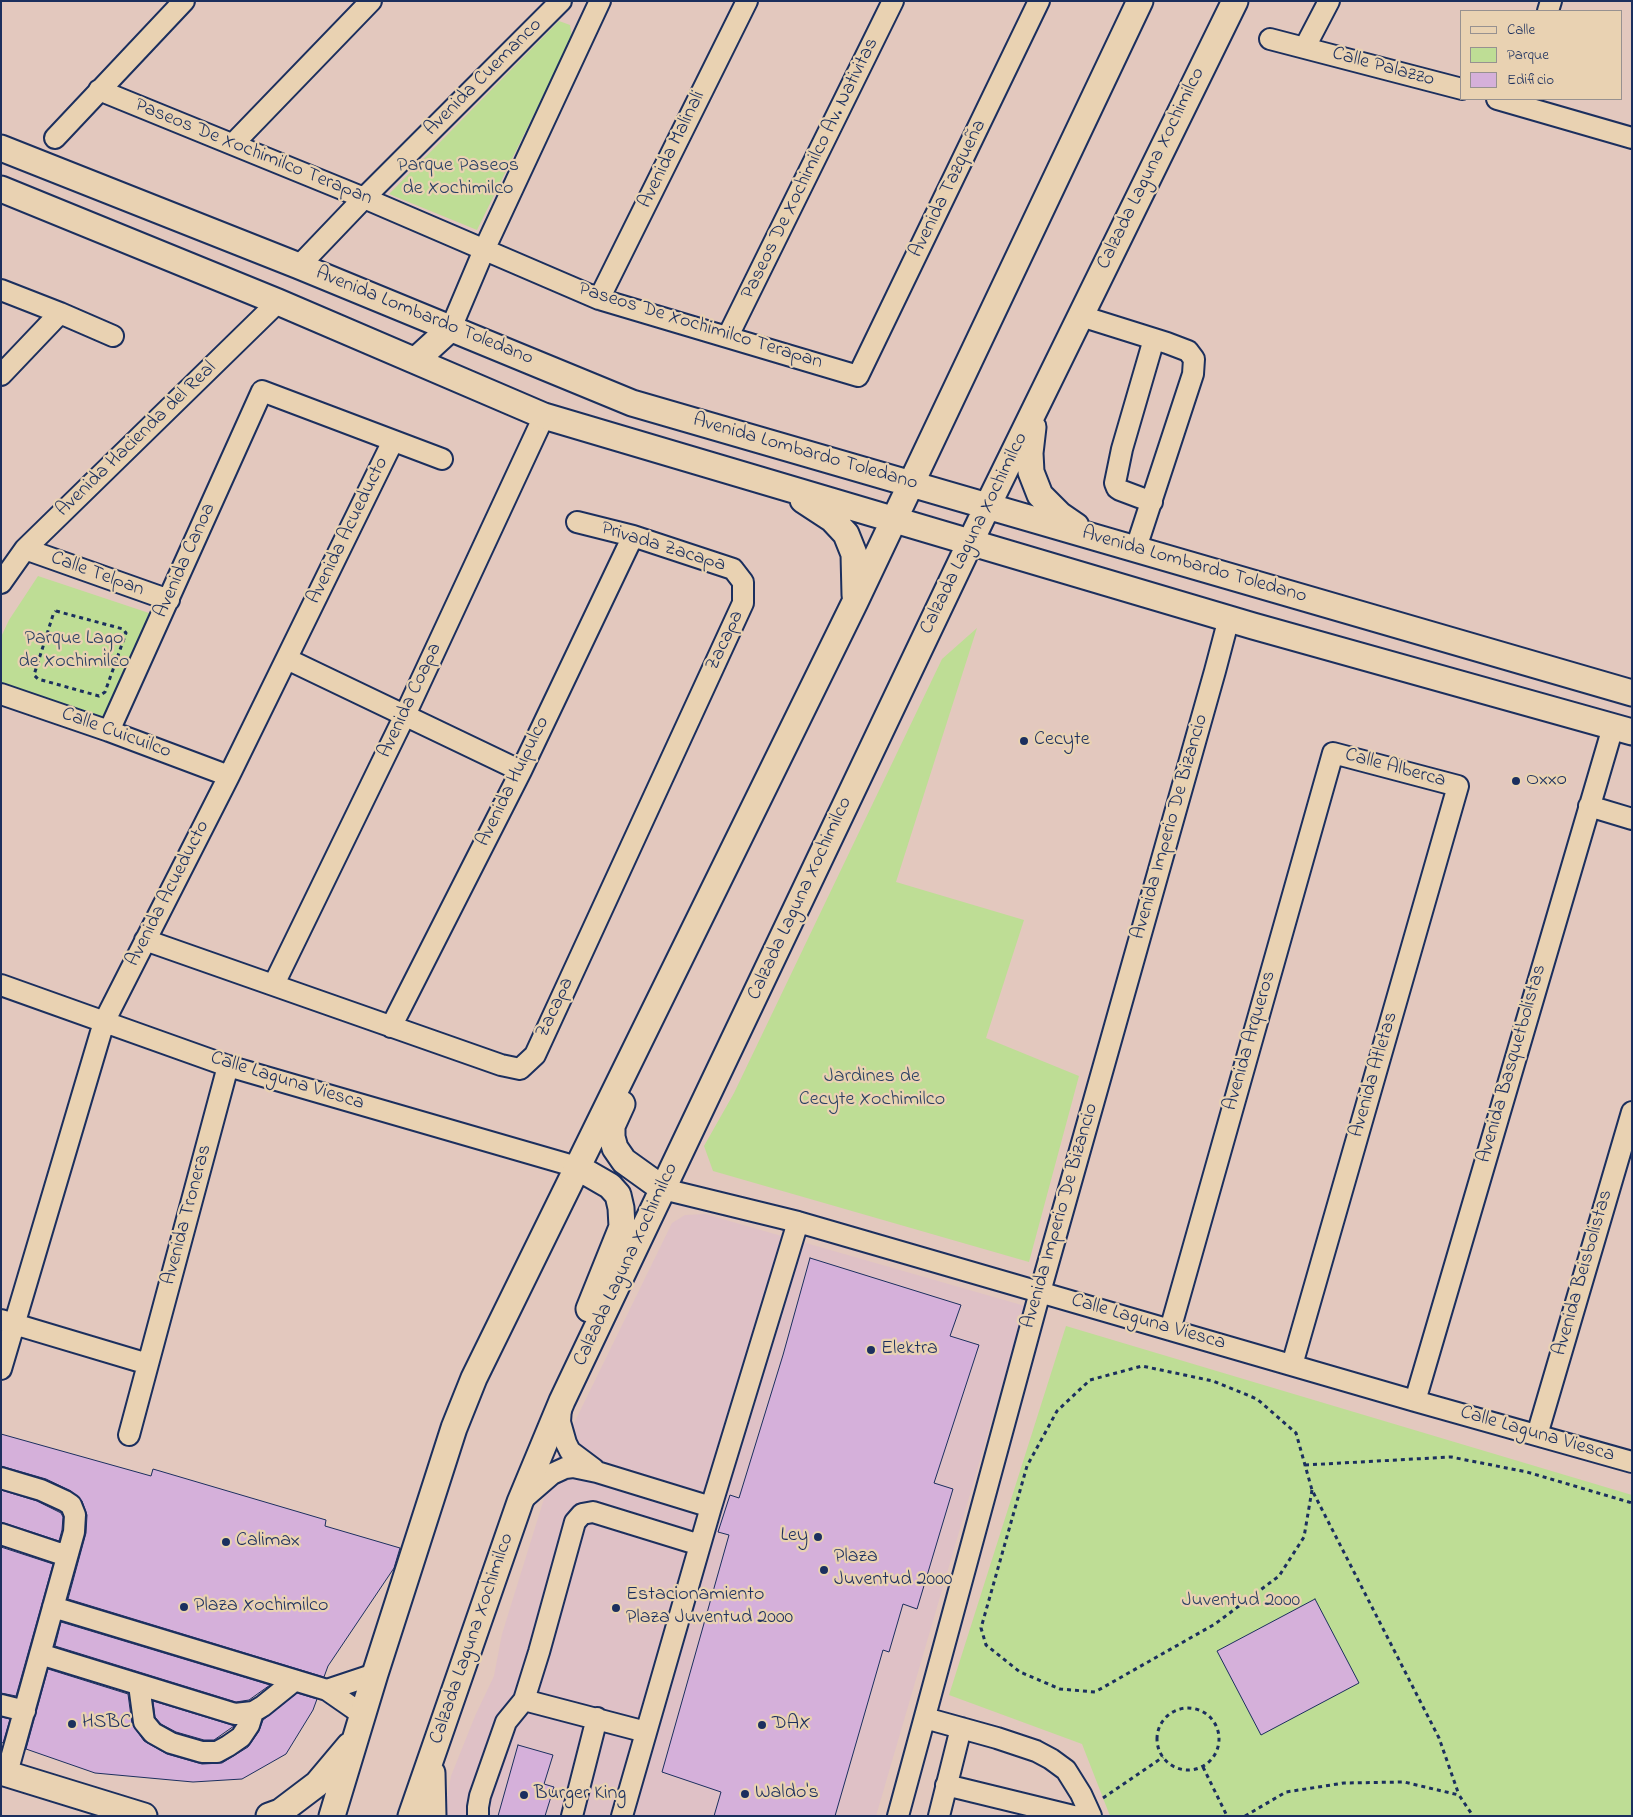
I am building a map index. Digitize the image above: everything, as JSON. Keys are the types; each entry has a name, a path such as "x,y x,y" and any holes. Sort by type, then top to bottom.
{"main road":[{"path":"332,1816 375,1674 465,1398 855,602 1140,1"},
{"name":"Calzada Laguna Xochimilco","path":"411,1816 520,1502 540,1450 988,506 1235,1"},
{"name":"Avenida Lombardo Toledano","path":"1,148 299,266 632,403 1632,693"},
{"name":"Avenida Lombardo Toledano","path":"1,189 278,302 544,416 1229,618 1625,730"},
{"path":"416,360 451,328"},
{"path":"1034,412 1030,454 1031,472 1040,495 1060,515 1086,534"},
{"path":"780,485 832,519 846,534 854,554 855,602"},
{"path":"663,1189 624,1161 615,1148 612,1126 699,944 714,900 712,894"},
{"path":"540,1450 549,1410 622,1227 622,1208 618,1195 610,1186 577,1167"},
{"path":"269,1816 280,1812 317,1784 356,1739"},
{"path":"431,1761 433,1816"},
{"path":"4,1773 144,1816"}],"street":[{"path":"55,138 184,1"},
{"path":"233,144 371,1"},
{"name":"Avenida Cuemanco","path":"299,266 364,198 561,1"},
{"path":"451,328 484,250 600,1"},
{"name":"Avenida Malinali","path":"599,299 747,1"},
{"name":"Paseos De Xochimilco Av. Nativitas","path":"728,336 894,1"},
{"name":"Avenida Tazqueña","path":"858,376 1039,1"},
{"path":"1305,47 1328,1"},
{"name":"Calle Palazzo","path":"1270,39 1460,88"},
{"name":"Paseos De Xochimilco Terapan","path":"99,90 364,198 599,299 858,376"},
{"path":"1506,100 1523,102 1632,138"},
{"path":"1,290 60,312 113,336"},
{"name":"Avenida Hacienda del Real","path":"1,583 25,549 278,302"},
{"path":"1,375 60,312"},
{"path":"1081,316 1188,351 1194,359 1193,374 1136,548"},
{"path":"1152,502 1120,490 1115,483 1122,449 1154,339"},
{"name":"Avenida Canoa","path":"109,731 262,391 393,441"},
{"name":"Avenida Coapa","path":"274,984 404,715 544,416"},
{"path":"393,441 442,460"},
{"name":"Avenida Acueducto","path":"1,1369 8,1322 104,1022 229,776 393,441"},
{"name":"Privada Zacapa","path":"577,522 633,536 733,568 743,582"},
{"name":"Avenida Huipulco","path":"391,1027 521,771 633,536"},
{"name":"Calle Telpan","path":"25,549 169,600"},
{"name":"Zacapa","path":"145,940 501,1065 520,1069 535,1055 743,603 743,582"},
{"name":"Avenida Imperio De Bizancio","path":"898,1816 1040,1292 1229,618"},
{"path":"287,659 521,771"},
{"name":"Calle Cuicuilco","path":"1,694 109,731 229,776"},
{"name":"Avenida Basquetbolistas","path":"1415,1401 1589,806 1625,730"},
{"name":"Calle Alberca","path":"1333,753 1458,786"},
{"name":"Avenida Arqueros","path":"1170,1330 1333,753"},
{"name":"Avenida Atletas","path":"1292,1365 1458,786"},
{"path":"1589,806 1632,819"},
{"name":"Calle Laguna Viesca","path":"1,985 228,1066 577,1167"},
{"name":"Avenida Troneras","path":"129,1435 228,1066"},
{"name":"Avenida Beisbolistas","path":"1537,1435 1632,1112"},
{"name":"Calle Laguna Viesca","path":"663,1189 798,1222 1632,1462"},
{"path":"622,1816 711,1507 798,1222"},
{"path":"8,1322 148,1364"},
{"path":"562,1402 560,1422 570,1451 597,1472"},
{"path":"520,1502 557,1470 573,1467 597,1472 711,1507"},
{"path":"1,1478 41,1490 71,1505 75,1515 67,1556 53,1607 24,1711 4,1773"},
{"path":"478,1816 480,1796 506,1722 524,1700 575,1522 582,1514 593,1512 700,1545"},
{"path":"1,1534 67,1556"},
{"path":"53,1607 326,1690 363,1715"},
{"path":"40,1654 235,1714 253,1712 294,1680"},
{"path":"326,1690 375,1674"},
{"path":"139,1685 144,1722 153,1733 170,1743 202,1752 217,1752 240,1737 249,1725 253,1712"},
{"path":"524,1700 646,1732"},
{"path":"1,1705 24,1711"},
{"path":"572,1816 597,1718"},
{"path":"925,1718 1028,1749 1051,1759 1066,1770 1082,1794 1084,1813 946,1785"},
{"path":"938,1816 961,1728"}],"path":[{"path":"56,611 124,629 126,633 105,692 99,696 38,679 34,675 53,615 56,611"},
{"path":"1312,1490 1304,1537 1279,1576 1215,1624 1095,1692 1060,1689 1020,1672 986,1645 981,1628 1027,1466 1057,1411 1090,1380 1142,1366 1212,1381 1257,1399 1296,1433 1312,1490 1439,1738 1458,1795 1473,1816"},
{"path":"1305,1465 1451,1457 1527,1472 1632,1503"},
{"path":"1191,1708 1200,1710 1208,1714 1218,1729 1219,1746 1210,1762 1203,1767 1194,1770 1177,1768 1169,1764 1163,1757 1157,1741 1161,1724 1174,1711 1191,1708"},
{"path":"1084,1813 1163,1757"},
{"path":"1203,1767 1227,1816"},
{"path":"1245,1816 1286,1792 1344,1783 1404,1782 1458,1795"}],"shaded area":[{"name":"Plaza Juventud 2000","path":"705,1214 1025,1306 876,1816 447,1816 445,1808 451,1776 475,1716 494,1676 502,1634 556,1460 672,1223 685,1215"}],"green space":[{"name":"Parque Paseos de Xochimilco","path":"559,21 570,25 572,37 477,230 389,194"},
{"name":"Parque Lago de Xochimilco","path":"38,576 161,617 109,731 1,687 1,637 9,620"},
{"name":"Jardines de Cecyte Xochimilco","path":"977,628 896,882 1024,920 986,1038 1079,1076 1029,1262 713,1171 704,1146 734,1093 942,659"},
{"name":"Juventud 2000","path":"1066,1326 1632,1495 1632,1816 1110,1816 1082,1744 949,1695"}],"building":[{"name":"Plaza Juventud 2000","path":"810,1258 961,1305 950,1336 979,1345 934,1483 953,1489 917,1609 903,1604 889,1652 883,1650 835,1816 714,1816 721,1792 662,1772 729,1535 718,1532 730,1495 739,1498 783,1355"},
{"path":"1,1434 151,1476 153,1469 326,1520 325,1526 400,1548 394,1568 328,1666 324,1677 68,1599 86,1533 87,1515 82,1501 71,1491 46,1479 1,1466"},
{"path":"1,1490 37,1501 61,1513 63,1517 59,1541 1,1522"},
{"path":"1,1547 53,1564 16,1696 1,1693"},
{"path":"1315,1599 1359,1683 1261,1735 1217,1651"},
{"path":"61,1622 270,1685 249,1700 236,1702 55,1646"},
{"path":"48,1669 128,1694 132,1724 144,1741 167,1754 202,1764 222,1763 248,1747 259,1731 263,1720 297,1693 317,1699 313,1710 286,1754 242,1779 193,1782 95,1773 26,1749"},
{"path":"153,1701 234,1726 214,1740 204,1740 176,1732 161,1724 155,1717"},
{"path":"1,1717 10,1719 3,1743 1,1742"},
{"path":"518,1745 553,1755 544,1784 554,1787 545,1816 498,1816"}],"place":[{"name":"Cecyte","path":"1024,741"},
{"name":"Oxxo","path":"1516,781"},
{"name":"Elektra","path":"871,1350"},
{"name":"Ley","path":"818,1537"},
{"name":"Calimax","path":"226,1542"},
{"name":"Plaza Juventud 2000","path":"824,1570"},
{"name":"Plaza Xochimilco","path":"184,1607"},
{"name":"Estacionamiento Plaza Juventud 2000","path":"616,1608"},
{"name":"HSBC","path":"72,1724"},
{"name":"DAX","path":"762,1725"},
{"name":"Waldo's","path":"745,1794"},
{"name":"Burger King","path":"524,1795"}]}
